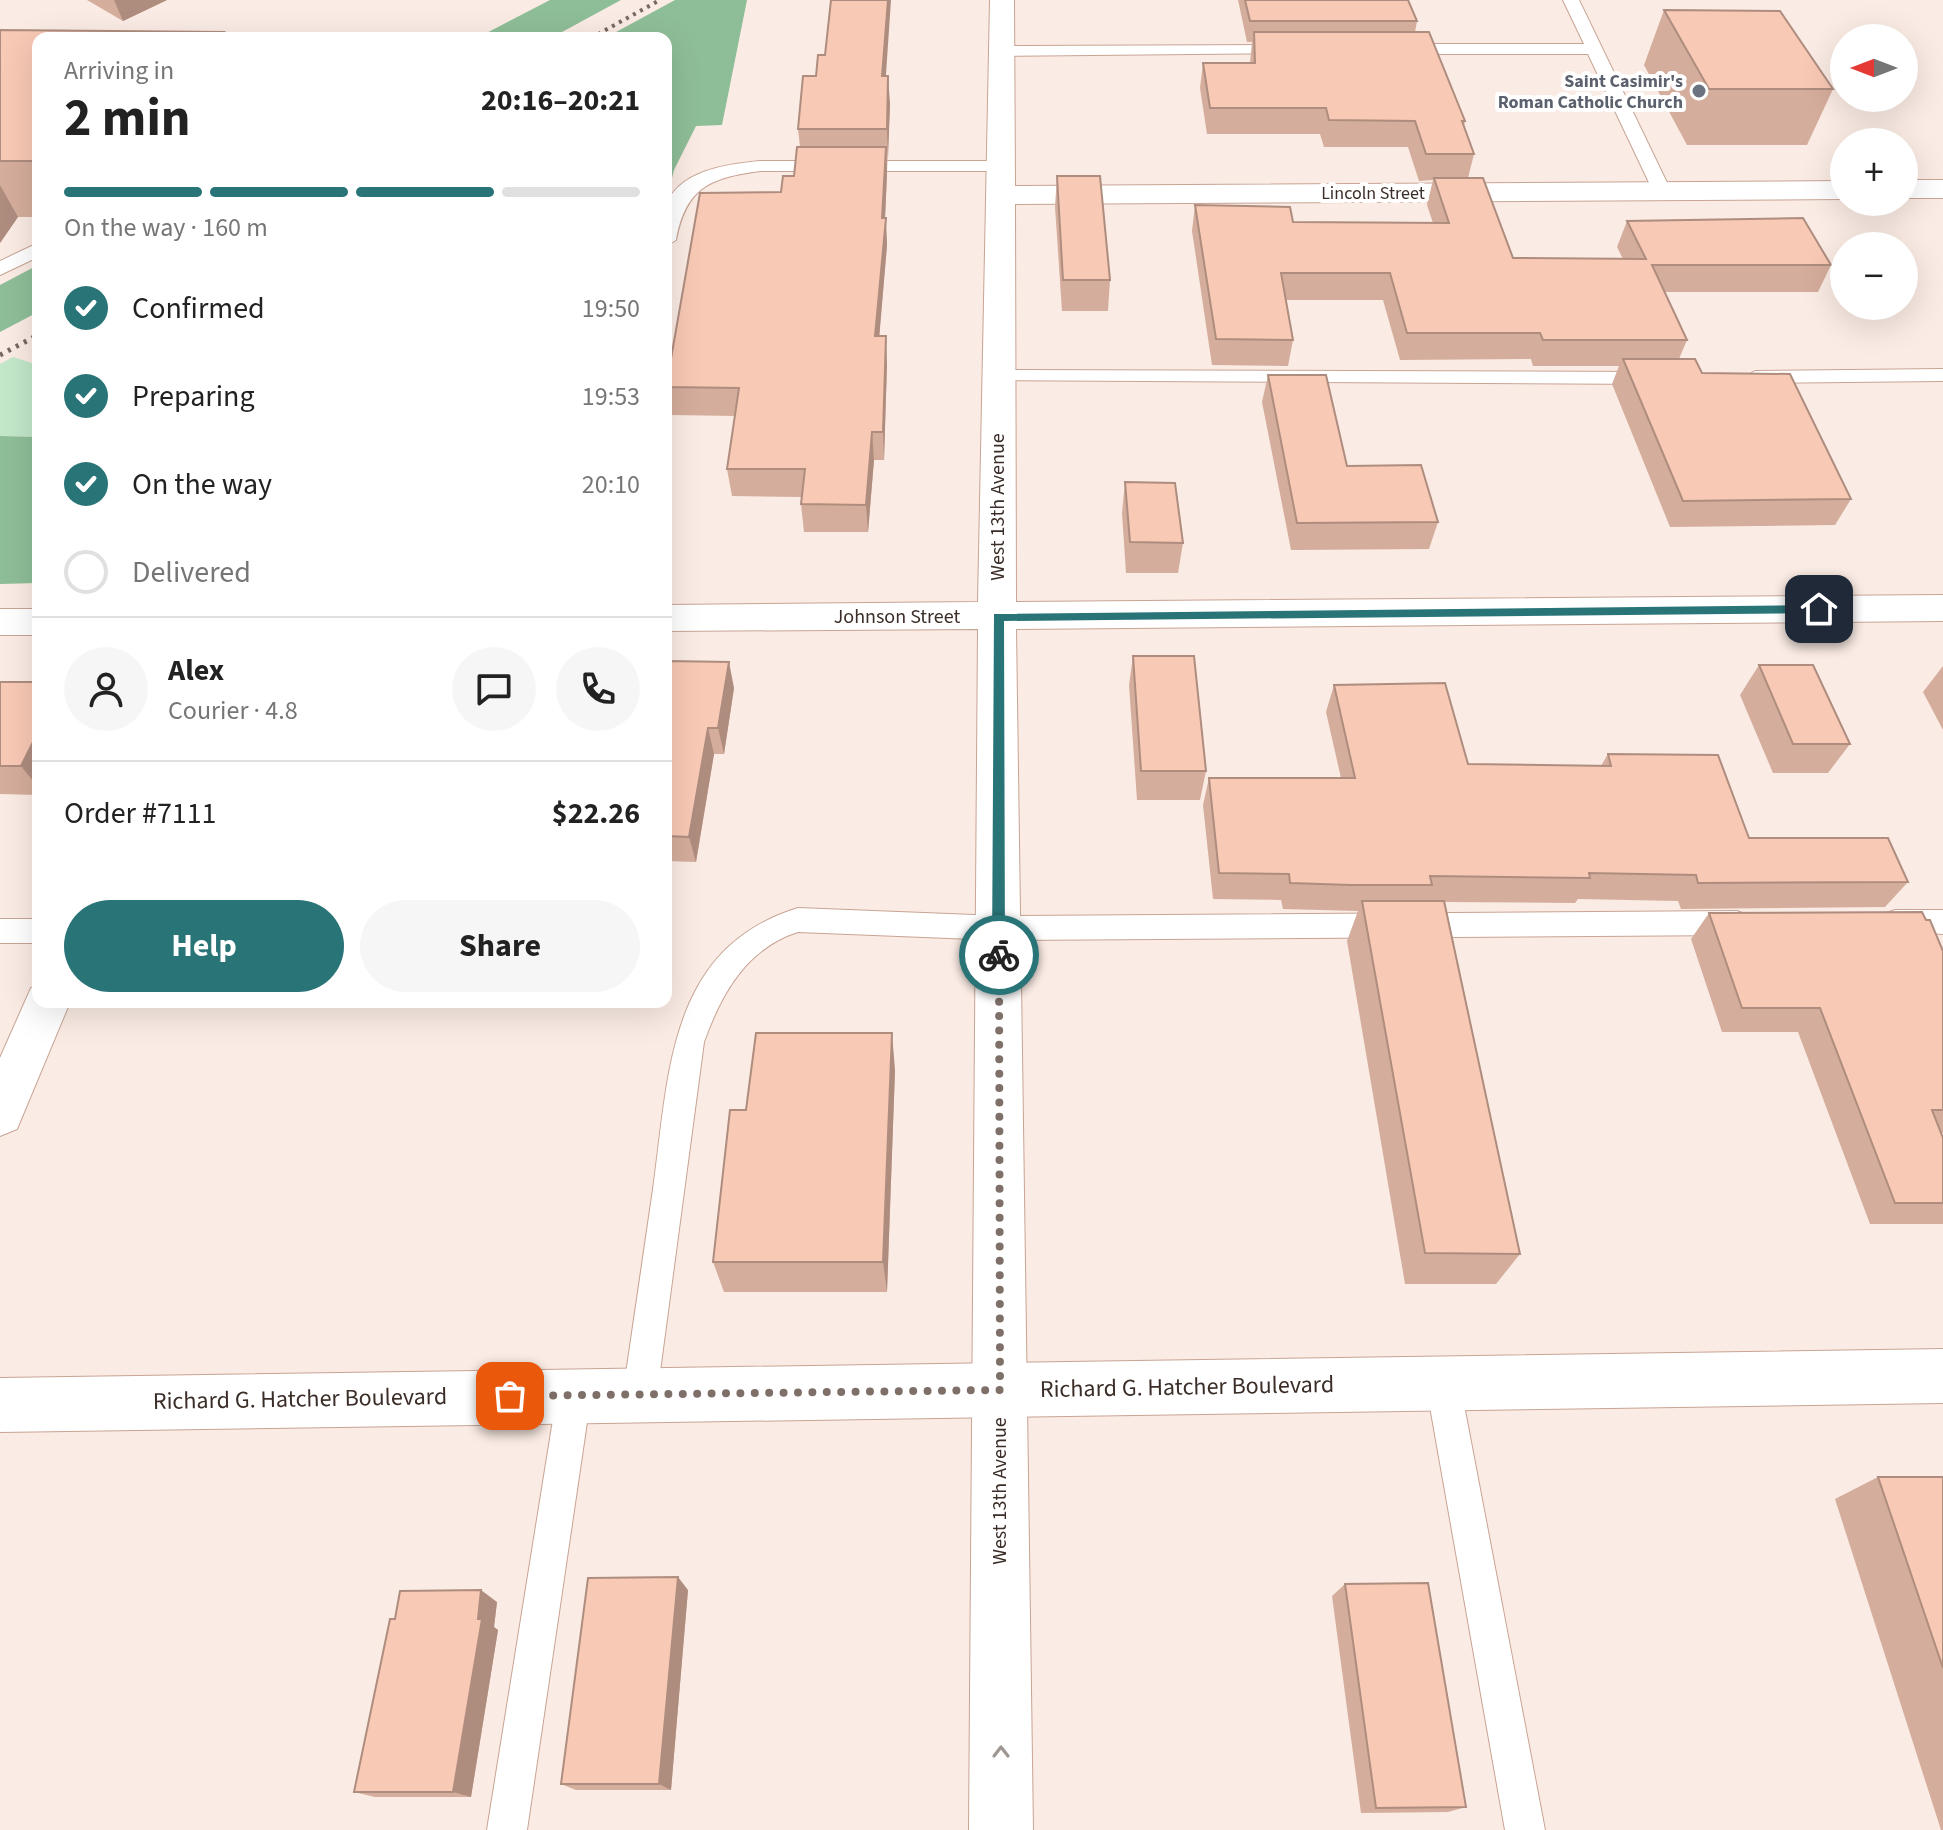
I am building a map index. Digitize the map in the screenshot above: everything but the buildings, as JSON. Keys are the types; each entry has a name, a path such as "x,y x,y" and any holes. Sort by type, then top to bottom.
{"street":[{"name":"West 13th Avenue","path":"1001,1830 998,180 1002,0"},
{"name":"Lincoln Street","path":"998,180 1662,191 1830,190"},
{"path":"1918,189 1943,189"},
{"name":"Johnson Street","path":"672,618 1943,608"},
{"path":"0,622 32,622"},
{"path":"0,1114 44,1008"},
{"name":"Richard G. Hatcher Boulevard","path":"0,1405 1943,1376"}],"lane":[{"path":"1571,0 1662,191"},
{"path":"1374,50 1594,49"},
{"path":"1001,51 1311,50"},
{"path":"672,218 676,204 688,190 722,170 760,166 998,180"},
{"path":"0,269 32,252"},
{"path":"1736,377 1943,375"},
{"path":"998,376 1672,378"},
{"path":"640,1394 689,1042 702,1003 719,976 739,952 779,924 798,920 999,928 1769,923"},
{"path":"1864,923 1943,922"},
{"path":"0,931 32,931"},
{"path":"1443,1384 1525,1830"},
{"path":"507,1830 574,1395"}],"green space":[{"path":"550,0 621,0 562,32 489,32"},
{"path":"675,0 747,0 722,125 696,126 672,178 672,32 616,32"},
{"path":"32,268 32,315 0,332 0,285"},
{"path":"13,357 32,363 32,437 0,436 0,364"},
{"path":"0,436 32,437 32,583 0,584"}],"railway":[{"path":"602,32 660,0"},
{"path":"0,355 32,338"}],"way so far":[{"path":"510,1396 1000,1390 999,955"}],"place":[{"name":"Saint Casimir's Roman Catholic Church","path":"1699,91"}],"route":[{"path":"999,955 998,617 1819,609"}]}
